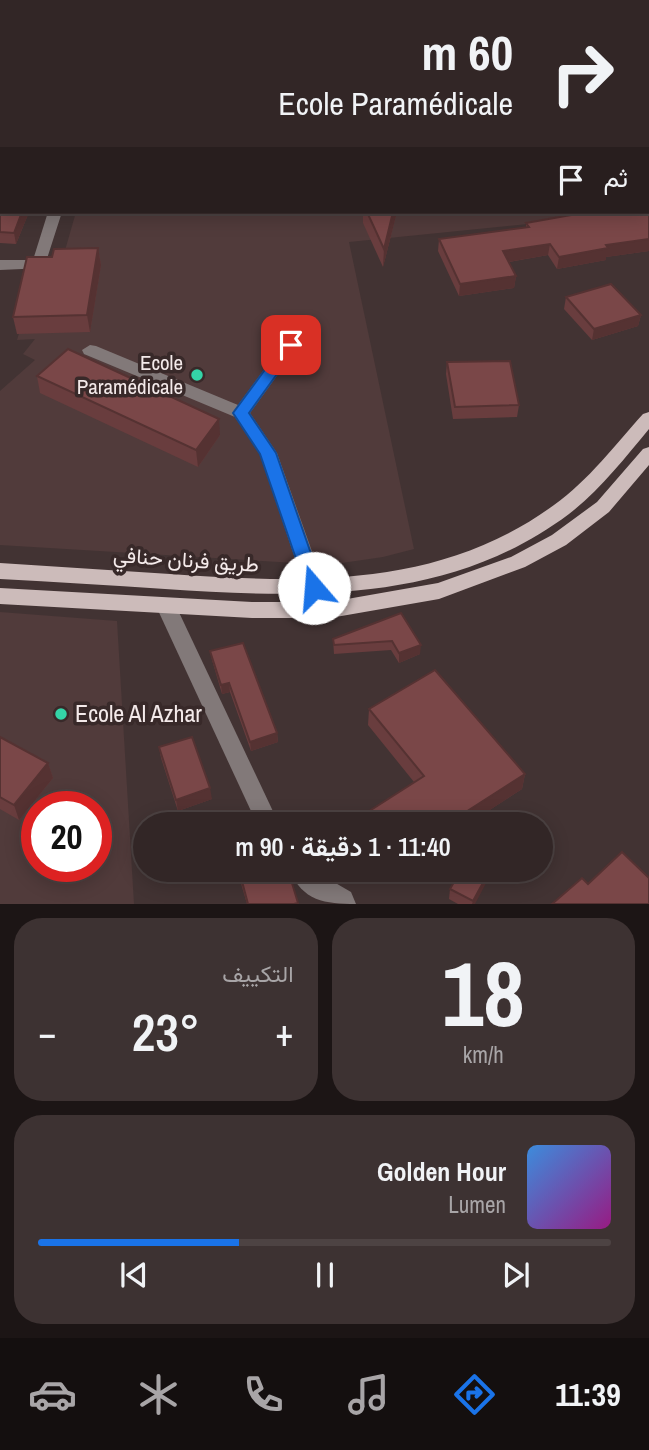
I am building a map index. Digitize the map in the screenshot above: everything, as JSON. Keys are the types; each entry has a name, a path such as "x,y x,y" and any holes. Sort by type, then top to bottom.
{"main road":[{"name":"طريق فرنان حنافي","path":"0,571 269,588 314,588 413,574 456,564 506,543 550,518 590,485 649,418"},
{"path":"0,596 252,610 330,610 439,591 518,562 559,540 603,507 649,453"}],"street":[{"path":"0,265 39,265 54,214"},
{"path":"241,413 291,345"},
{"path":"90,350 241,413 268,453 314,588"},
{"path":"166,606 262,812"},
{"path":"310,882 344,904"}],"shaded area":[{"name":"Ecole Paramédicale","path":"75,214 618,214 349,242 414,549 383,557 328,565 0,545 0,391 35,360 23,354 35,339 17,340 34,283 56,282"},
{"name":"Ecole Al Azhar","path":"0,612 117,621 134,904 0,904"}],"building":[{"path":"0,214 21,214 14,233 0,232"},
{"path":"368,214 393,214 384,249"},
{"path":"577,214 649,214 649,239 606,245 608,248 559,257 550,244 503,251 516,276 460,284 439,239 529,227 526,223"},
{"path":"98,248 87,315 13,317 27,257 52,257 54,249"},
{"path":"611,284 641,315 594,329 566,297"},
{"path":"68,349 219,419 196,450 37,376"},
{"path":"510,361 519,405 455,407 447,362"},
{"path":"401,613 421,645 399,653 392,641 334,645 333,639"},
{"path":"243,643 277,733 250,742 229,683 221,685 210,651"},
{"path":"435,670 525,774 466,812 368,812 424,776 369,709"},
{"path":"0,737 48,763 25,791 21,791 21,796 14,805 0,797"},
{"path":"192,737 210,788 176,800 159,747"},
{"path":"622,852 649,878 649,904 552,904 582,878 588,884"},
{"path":"242,882 292,882 298,903 294,904 248,904"},
{"path":"454,882 483,882 473,901 450,889"}],"place":[{"name":"Ecole Paramédicale","path":"197,375"},
{"name":"Ecole Al Azhar","path":"61,714"}],"route":[{"path":"291,345 241,413 268,453 314,588"}]}
